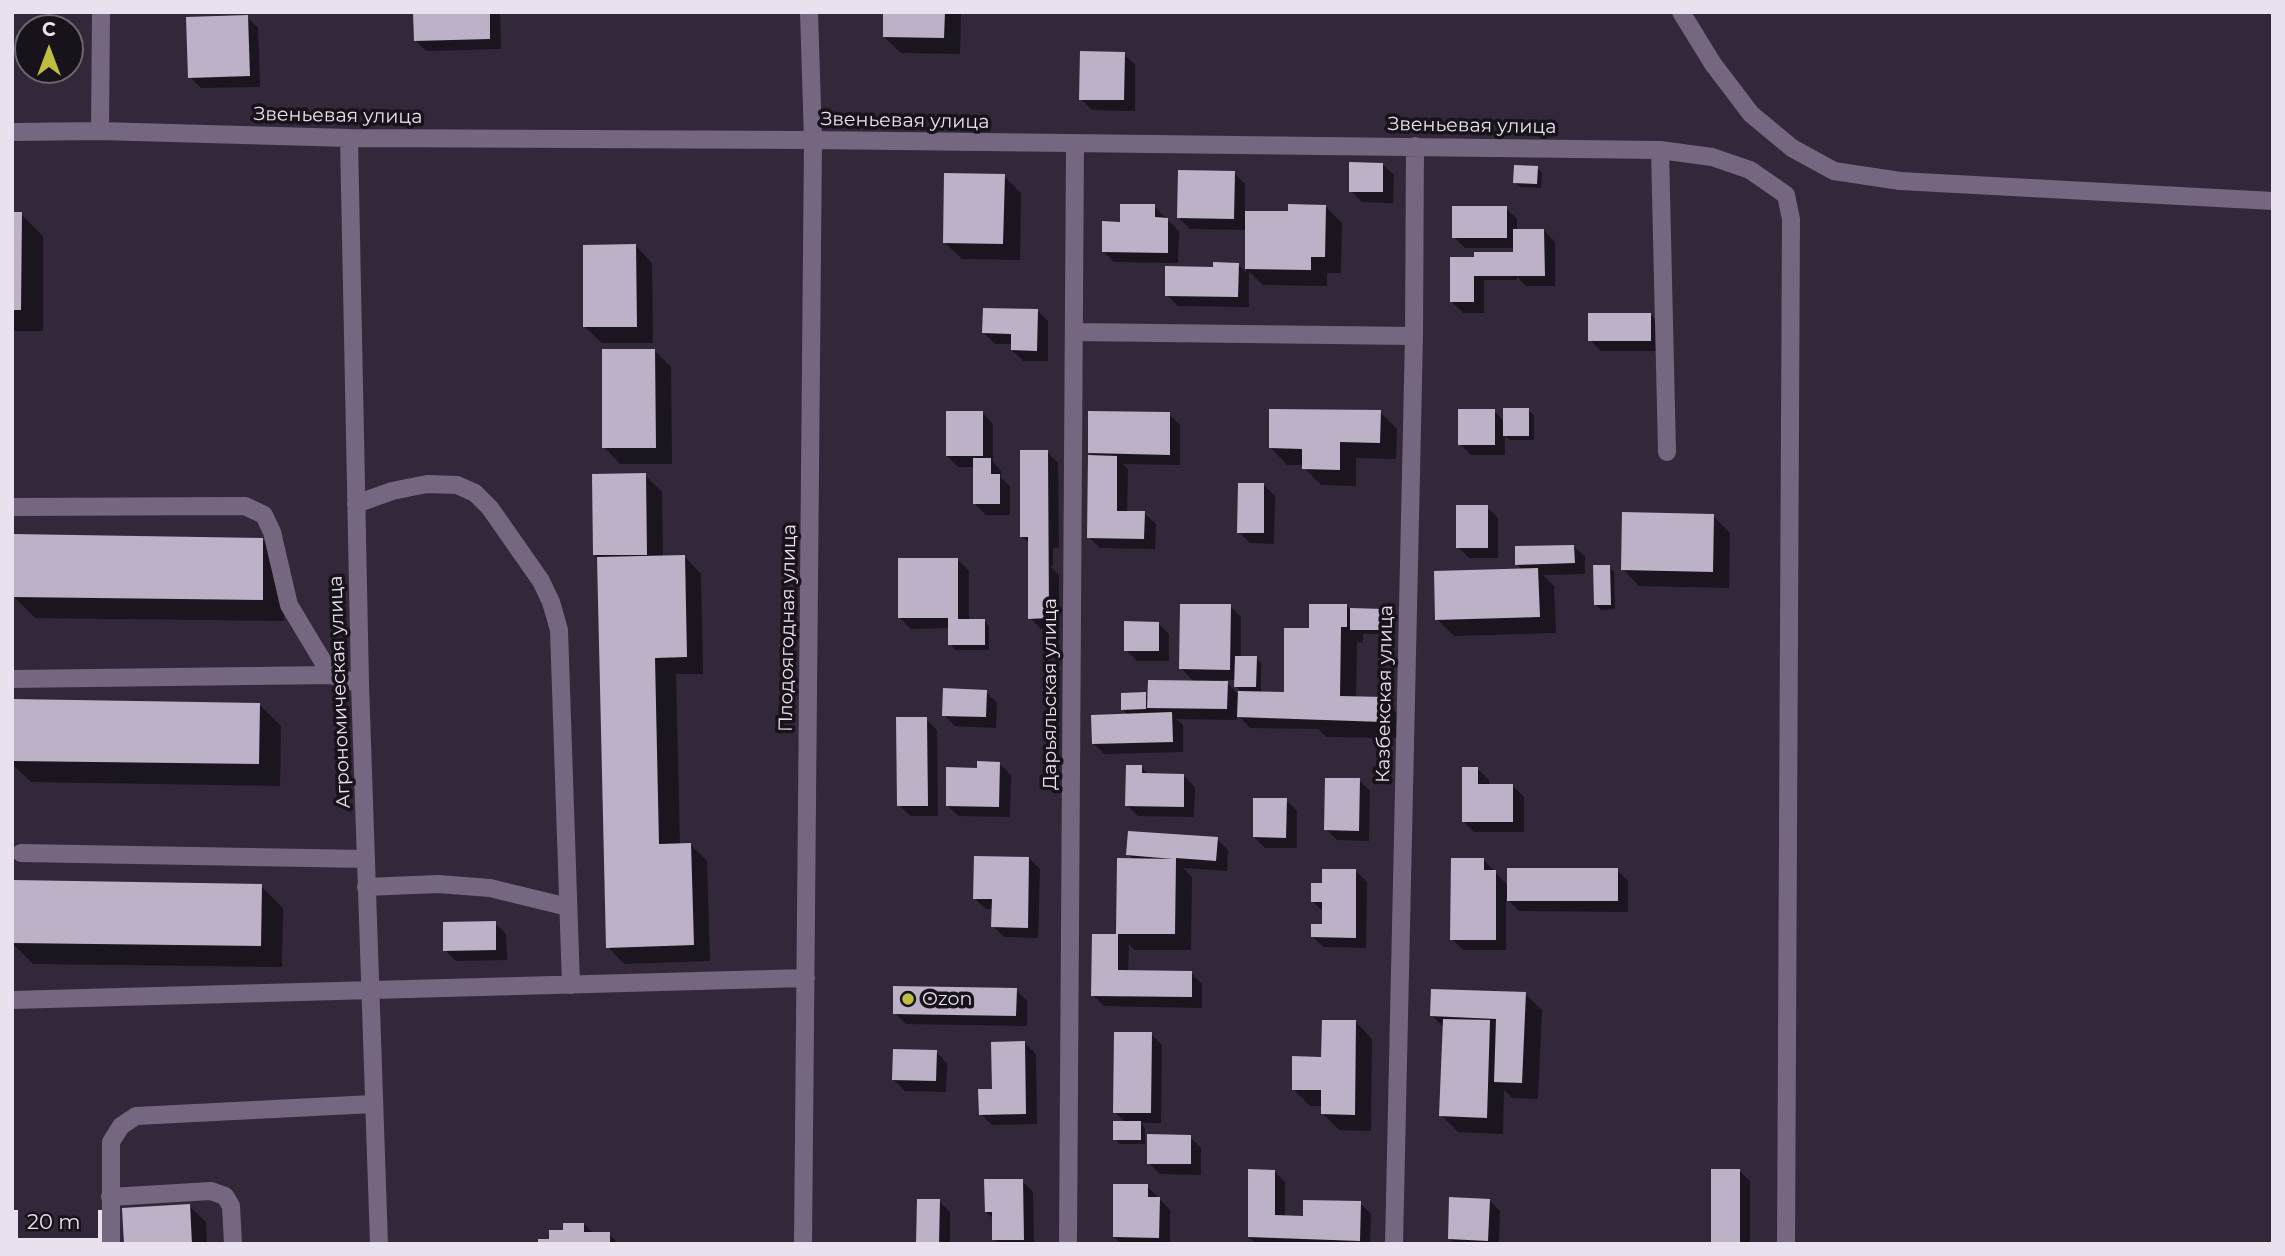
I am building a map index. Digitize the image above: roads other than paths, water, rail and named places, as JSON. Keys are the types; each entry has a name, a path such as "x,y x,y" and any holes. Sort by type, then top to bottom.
{"street":[{"path":"100,131 101,12"},
{"name":"Плодоягодная улица","path":"803,1244 813,140 809,12"},
{"path":"1681,12 1713,64 1751,114 1792,148 1835,171 1900,181 2273,201"},
{"name":"Звеньевая улица","path":"12,132 100,131 349,138 813,140 1660,150 1712,157 1750,170 1786,195 1791,219 1786,1244"},
{"name":"Агрономическая улица","path":"349,138 360,684 379,1244"},
{"name":"Дарьяльская улица","path":"1068,1244 1075,144"},
{"name":"Казбекская улица","path":"1394,1244 1414,336 1415,146"},
{"path":"1660,150 1667,452"},
{"path":"1074,332 1414,336"},
{"path":"356,504 391,491 427,484 457,485 475,493 490,508 541,581 551,601 559,630 571,985"},
{"path":"12,507 245,506 264,515 272,532 289,605 331,675"},
{"path":"12,679 331,675 360,684"},
{"path":"21,853 366,859"},
{"path":"366,887 438,884 490,888 568,907"},
{"path":"12,1000 806,978"},
{"path":"111,1244 111,1142 121,1126 136,1116 373,1104"},
{"path":"110,1197 211,1191 225,1196 231,1206 233,1244"}],"place":[{"name":"Ozon","path":"908,999"}]}
